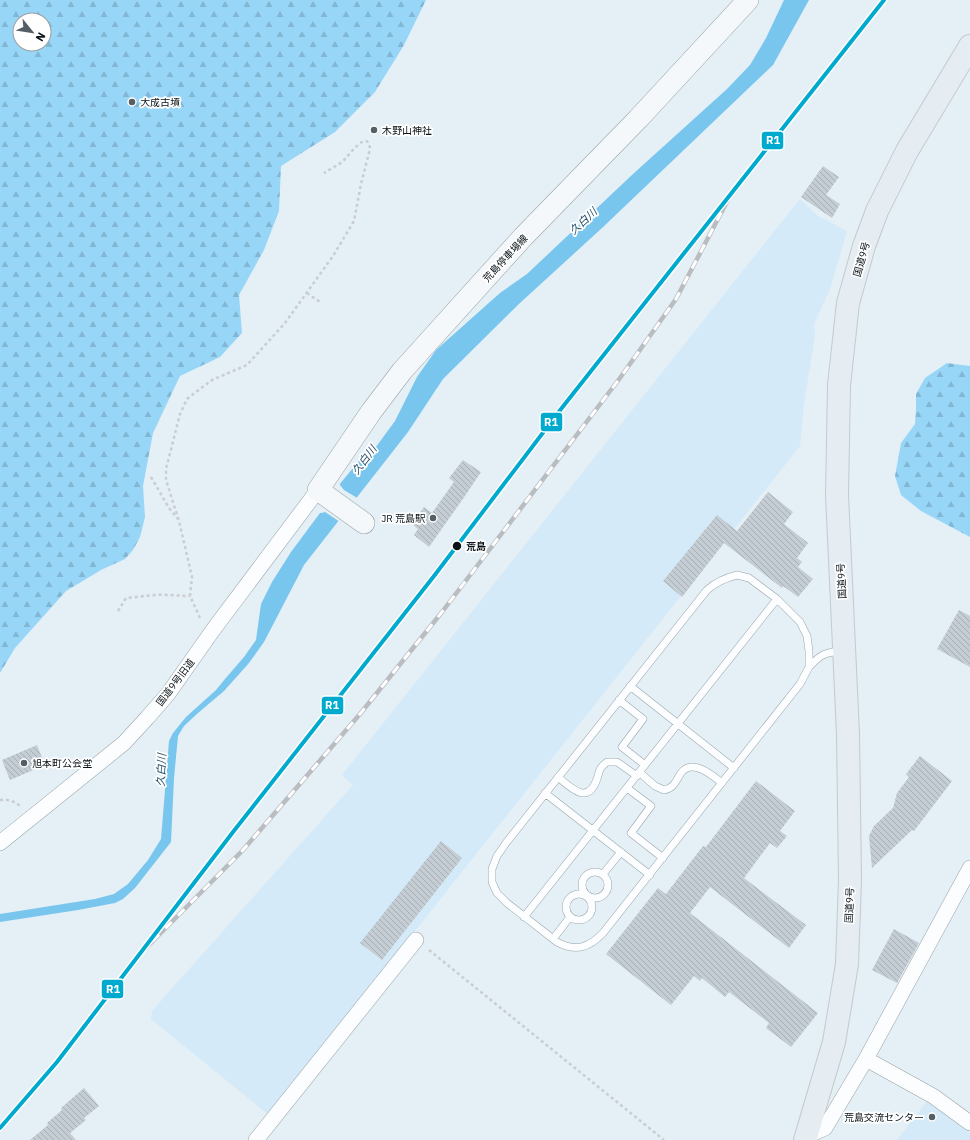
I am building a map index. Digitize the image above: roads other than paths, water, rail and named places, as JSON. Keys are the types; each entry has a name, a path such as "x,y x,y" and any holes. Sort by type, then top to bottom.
{"highway":[{"name":"国道9号","path":"805,1138 834,1042 847,964 850,880 848,734 837,495 839,385 848,304 864,246 877,211 907,151 967,58"}],"main road":[{"name":"荒島停車場線","path":"323,494 371,412 402,371 523,237 638,119 748,0"},
{"path":"323,494 357,518"}],"street":[{"name":"国道9号旧道","path":"0,843 124,743 168,694 213,630 323,494"},
{"path":"805,1138 825,1128 866,1058 970,868"},
{"path":"256,1140 416,940"},
{"path":"866,1058 933,1096 970,1123"}],"lane":[{"path":"809,667 807,636 800,622 777,599 749,578 737,575 724,578 713,584 506,843 497,856 492,869 492,882 496,893 524,917 553,939 565,946 573,948 581,947 596,941 650,875 800,684 809,667 818,657 826,653 844,651"},
{"path":"524,917 777,599"},
{"path":"630,686 734,768"},
{"path":"619,700 643,719 622,747 645,765"},
{"path":"558,777 573,790 583,793 588,792 592,789 598,777 599,770 606,762 617,762 664,790 672,787 681,773 686,768 691,767 702,769 722,783"},
{"path":"627,788 651,806 631,833 663,858"},
{"path":"545,793 650,875"},
{"path":"603,874 620,852"},
{"path":"603,874 595,872 590,873 582,883 584,892 587,896 590,898 592,906 590,914 583,919 578,920 570,917 565,909 570,896 578,893 587,896 595,899 600,898 606,893 608,889 608,881 603,874"},
{"path":"553,939 570,917"}],"water":[{"name":"久白川","path":"784,0 809,0 773,65 602,228 520,303 443,379 408,432 304,565 264,642 249,663 224,691 184,726 178,736 174,778 171,842 135,888 123,899 115,903 0,922 0,914 95,899 114,894 128,884 148,860 161,839 169,741 173,733 186,717 216,690 244,657 256,640 261,604 272,582 291,552 320,513 325,512 339,485 363,456 370,455 395,421 417,377 436,350 500,293 527,274 633,174 727,89 750,65 766,38"}],"railway":[{"path":"140,954 243,850 360,714 442,612 620,378 676,299 730,196"}],"place":[{"name":"大成古墳","path":"132,102"},
{"name":"木野山神社","path":"374,130"},
{"name":"JR 荒島駅","path":"433,518"},
{"name":"荒島","path":"457,546"},
{"name":"旭本町公会堂","path":"24,763"},
{"name":"荒島交流センター","path":"932,1117"}]}
